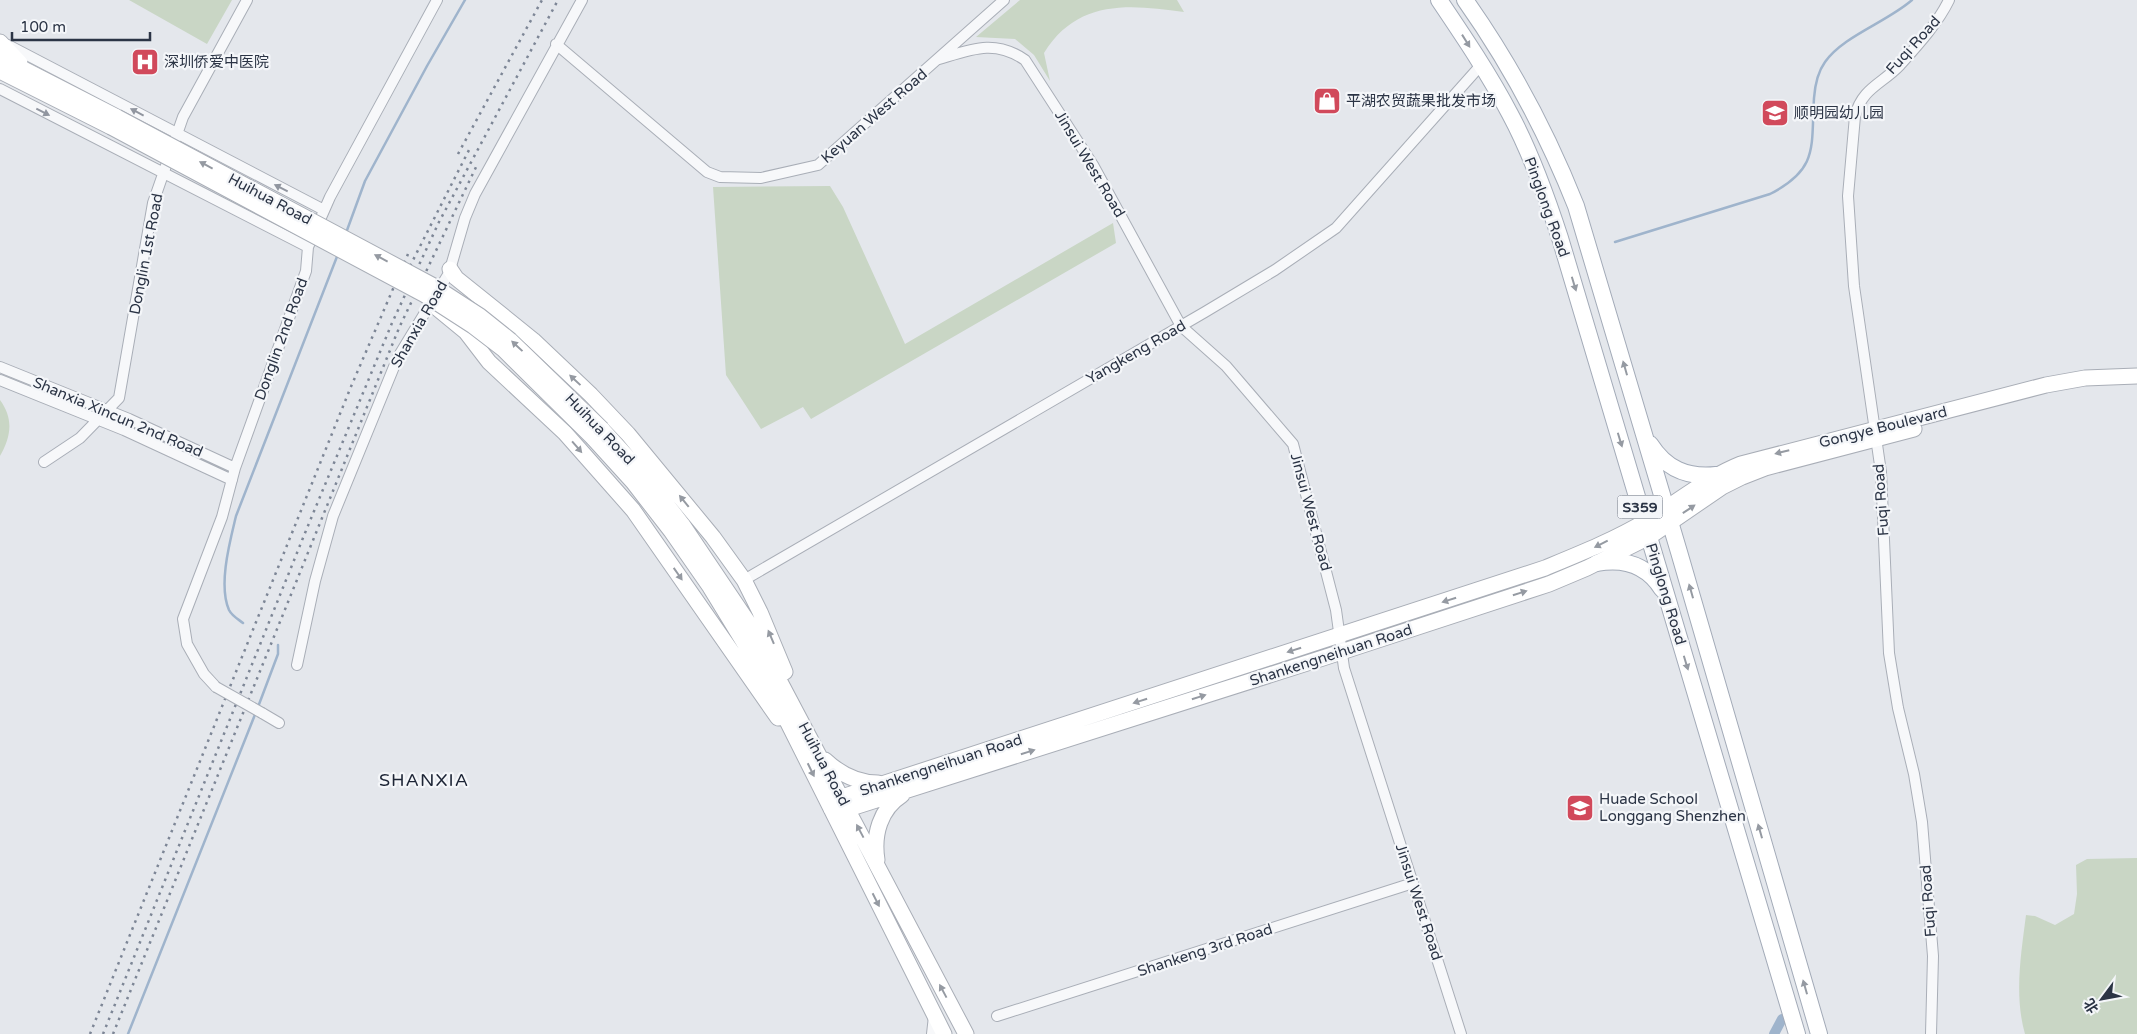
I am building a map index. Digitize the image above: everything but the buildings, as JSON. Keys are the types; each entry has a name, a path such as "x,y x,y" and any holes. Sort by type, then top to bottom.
{"main road":[{"name":"Pinglong Road","path":"1439,0 1510,114 1545,194 1647,529 1794,1029"},
{"name":"Pinglong Road","path":"1465,0 1502,55 1526,96 1560,167 1590,249 1819,1034"},
{"path":"1644,431 1655,452 1672,467 1690,475 1716,475"},
{"path":"1597,563 1612,560 1624,561 1636,566 1658,584 1667,598"}],"street":[{"name":"Donglin 1st Road","path":"44,462 80,438 119,398 154,203 183,117 247,0"},
{"name":"Donglin 2nd Road","path":"279,723 216,687 204,674 187,644 183,619 222,516 235,468 306,271 308,247 324,210 352,156 437,0"},
{"name":"Shanxia Road","path":"297,665 315,581 333,516 398,357 450,269 465,218 475,194 556,44 582,0"},
{"name":"Keyuan West Road","path":"556,44 707,172 720,177 761,178 818,165 1004,0"},
{"name":"Fuqi Road","path":"1931,1034 1933,956 1922,822 1914,774 1898,708 1889,653 1882,496 1856,304 1848,196 1857,107 1868,91 1900,64 1939,17 1949,0"},
{"path":"0,41 324,210"},
{"path":"0,41 27,78 0,81"},
{"name":"Jinsui West Road","path":"939,59 971,49 995,47 1011,50 1026,60 1093,165 1181,326 1226,366 1294,444 1336,610 1344,668 1461,1034"},
{"name":"Huihua Road","path":"0,57 27,78 440,290 480,316 510,340 598,433 643,474 682,524 754,632 801,735 831,809 944,1034"},
{"name":"Yangkeng Road","path":"744,580 1181,326 1275,270 1336,228 1481,65"},
{"name":"Huihua Road","path":"0,71 27,78"},
{"path":"0,89 308,247"},
{"path":"450,269 456,278 540,347 591,395 628,434 712,536 744,580 776,649 801,735"},
{"path":"431,303 466,332 489,362 565,433 633,510 772,712 801,735"},
{"name":"Shanxia Xincun 2nd Road","path":"0,366 107,410 235,468"},
{"name":"Gongye Boulevard","path":"1668,515 1748,474 1875,434 2053,384 2085,378 2137,376"},
{"name":"Shanxia Xincun 2nd Road","path":"0,380 98,420 232,480"},
{"name":"Gongye Boulevard","path":"1647,529 1668,515 1716,475 1757,459 2061,392 2085,388 2137,386"},
{"name":"Shankengneihuan Road","path":"845,803 911,789 1549,584 1597,563 1647,529"},
{"name":"Shankengneihuan Road","path":"831,809 887,782 1545,568 1647,529"},
{"name":"Huihua Road","path":"801,735 819,753 966,1034"},
{"path":"819,753 844,775 858,780 887,782"},
{"path":"878,866 876,850 877,833 881,819 888,807 911,789"},
{"name":"Shankeng 3rd Road","path":"997,1016 1413,883"},
{"path":"932,1034 934,1015"}],"green space":[{"path":"129,0 232,0 207,44"},
{"path":"1020,0 1177,0 1184,12 1123,7 1088,15 1072,23 1057,36 1044,53 1050,81 1034,55 1015,39 976,37"},
{"path":"830,186 843,207 905,344 1113,223 1116,243 811,419 803,407 761,429 726,375 713,187"},
{"path":"0,400 9,421 9,435 0,456"},
{"path":"2137,858 2137,1034 2025,1034 2019,990 2026,915 2035,916 2055,925 2074,914 2077,894 2076,865 2087,859"}],"waterway":[{"path":"346,233 365,181 465,0"},
{"path":"1615,242 1770,194 1786,185 1805,166 1809,155 1812,143 1815,88 1822,66 1843,44 1912,0"},
{"path":"243,623 233,616 229,610 225,588 226,563 236,516 338,254"},
{"path":"258,707 278,654 278,645"},
{"path":"128,1034 256,712"},
{"path":"1774,1034 1782,1019"}],"railway":[{"path":"458,154 542,0"},
{"path":"103,1034 305,533 392,323 439,222 558,0"},
{"path":"410,266 470,148"},
{"path":"113,1034 399,328 477,165"},
{"path":"90,1034 350,389 408,254"}],"place":[{"name":"深圳侨爱中医院","path":"145,62"},
{"name":"平湖农贸蔬果批发市场","path":"1327,101"},
{"name":"顺明园幼儿园","path":"1775,113"},
{"name":"Huade School Longgang Shenzhen","path":"1580,808"}],"district":[{"name":"SHANXIA","path":"424,780"}]}
